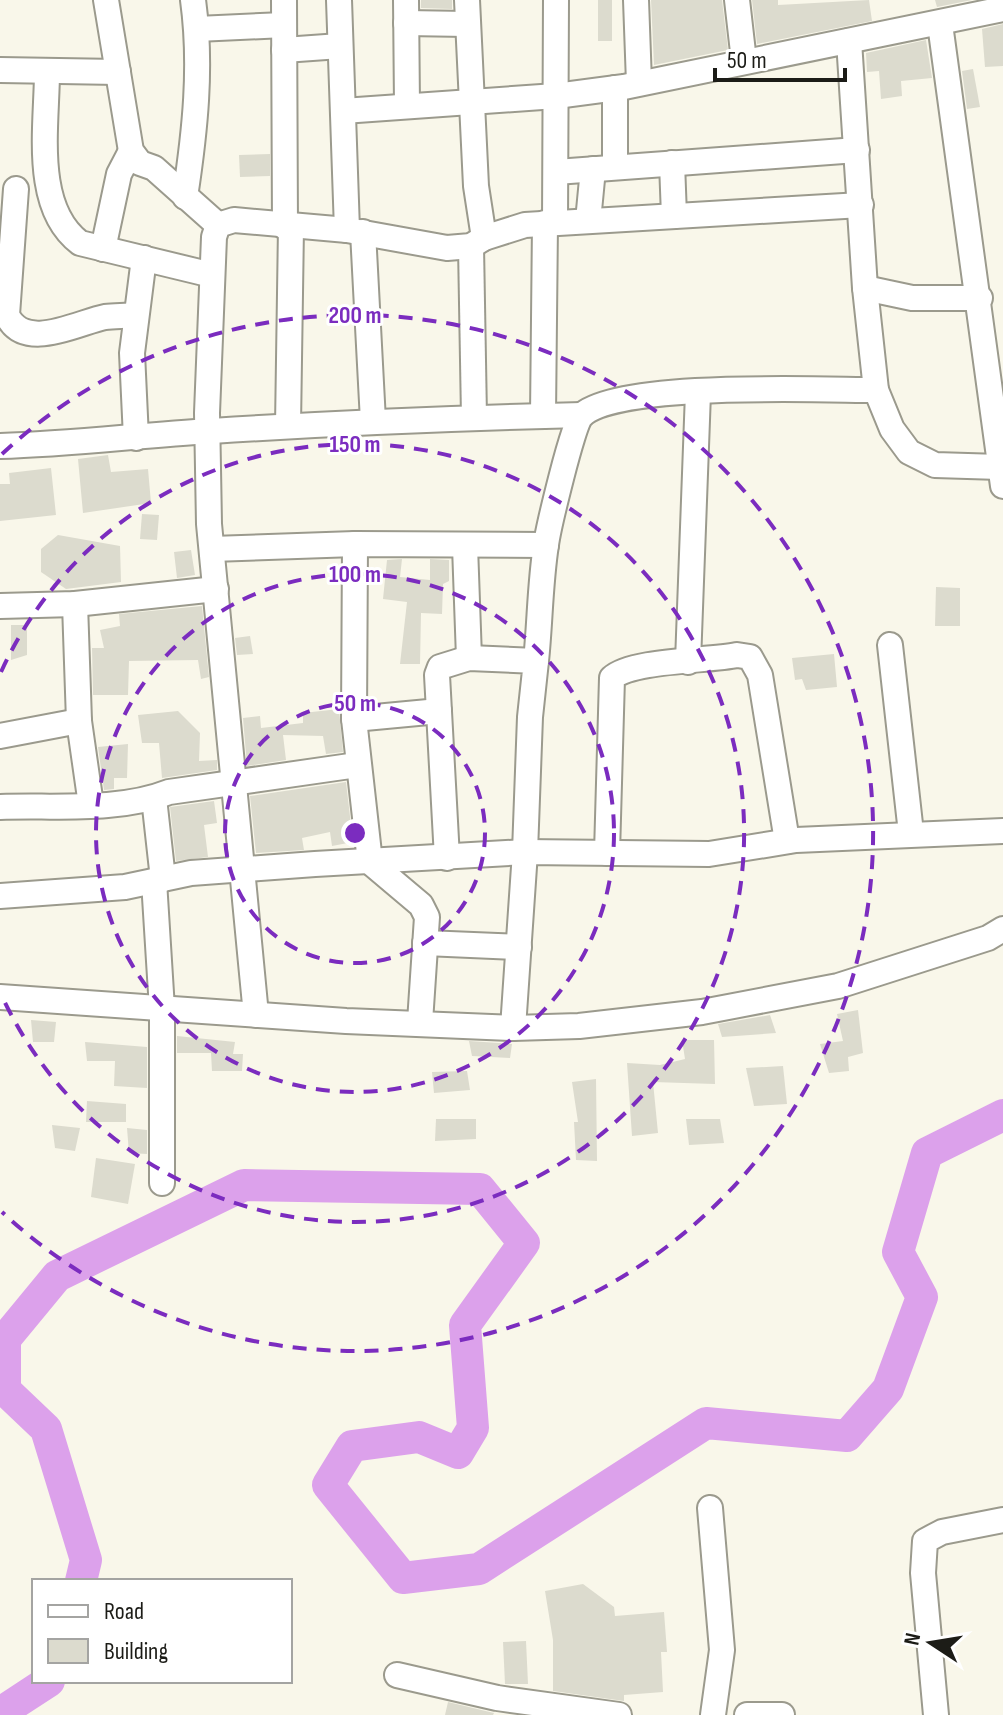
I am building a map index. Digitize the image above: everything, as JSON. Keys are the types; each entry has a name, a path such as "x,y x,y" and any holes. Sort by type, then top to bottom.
{"street":[{"path":"106,0 131,151 140,163 154,168 218,225"},
{"path":"185,197 196,121 197,29 193,0"},
{"path":"284,0 288,426"},
{"path":"339,0 343,111 373,421"},
{"path":"543,416 550,223 556,172 556,0"},
{"path":"636,0 639,83"},
{"path":"737,0 744,61"},
{"path":"343,111 472,99 556,96 615,88 1003,9"},
{"path":"407,105 406,11 467,12 477,242 474,417"},
{"path":"849,41 865,288 876,390 892,429 909,452 935,465 1001,477 998,416 940,24"},
{"path":"197,29 340,46"},
{"path":"0,70 118,72"},
{"path":"47,71 47,189 71,236 80,243 212,275"},
{"path":"588,221 604,168 615,88"},
{"path":"556,172 857,150"},
{"path":"103,249 119,174 131,151"},
{"path":"672,163 674,216"},
{"path":"47,189 8,189 7,315 10,323 22,329 55,335 102,318 136,315"},
{"path":"218,225 234,220 355,231 447,248 477,242 525,225 861,205"},
{"path":"218,225 212,275 207,431 212,549 256,1015"},
{"path":"136,438 132,353 144,258"},
{"path":"865,288 912,298 980,298"},
{"path":"0,446 373,421 582,415 607,402 753,389 876,390"},
{"path":"688,662 698,393"},
{"path":"513,1028 530,717 546,545 571,437 582,415"},
{"path":"212,549 355,544 546,545"},
{"path":"355,544 354,719 370,862 425,911 420,1022"},
{"path":"465,546 469,658"},
{"path":"0,606 75,604 216,589"},
{"path":"75,604 79,721 91,805"},
{"path":"890,645 911,833"},
{"path":"607,853 609,683 618,672 746,655 760,675 787,841"},
{"path":"447,858 437,675 440,667 469,658 536,661"},
{"path":"354,719 439,711"},
{"path":"0,736 79,721"},
{"path":"0,807 91,805 154,798 169,792 234,786 357,765"},
{"path":"154,798 162,1009 162,1183"},
{"path":"0,896 125,887 241,869 525,852 709,854 787,841 1003,831"},
{"path":"0,997 256,1015 513,1028 579,1026 702,1012 838,986 988,938 1003,929"},
{"path":"425,943 519,947"},
{"path":"710,1508 722,1650 713,1715"},
{"path":"936,1715 923,1573 925,1541 942,1532 1003,1520"},
{"path":"397,1675 494,1706 619,1715"},
{"path":"747,1715 782,1715"}],"building":[{"path":"421,0 452,0 452,9 421,8"},
{"path":"598,0 612,0 612,41 598,41"},
{"path":"651,0 722,0 728,50 654,65"},
{"path":"752,0 778,0 778,5 869,0 872,21 757,44"},
{"path":"935,0 972,0 937,7"},
{"path":"1003,24 1003,66 985,67 982,29"},
{"path":"926,40 932,78 901,81 902,96 881,99 879,71 867,72 866,53"},
{"path":"973,69 980,107 967,109 962,71"},
{"path":"270,154 270,176 240,177 239,155"},
{"path":"108,455 111,472 148,469 151,503 83,513 78,459"},
{"path":"51,468 56,515 0,521 0,484 10,484 9,473"},
{"path":"142,514 159,515 157,540 140,539"},
{"path":"58,535 120,546 121,582 66,589 41,572 41,549"},
{"path":"191,550 195,575 177,578 174,552"},
{"path":"402,559 400,577 430,580 430,559 449,560 449,581 443,584 442,614 421,613 420,664 400,664 407,602 383,599 387,560"},
{"path":"936,587 960,588 960,626 935,626"},
{"path":"202,606 209,677 201,679 198,660 129,661 128,695 93,695 92,648 104,648 100,630 120,626 119,614"},
{"path":"11,625 27,625 27,655 11,660"},
{"path":"250,636 253,654 237,655 235,638"},
{"path":"834,654 837,687 806,690 802,679 795,680 792,658"},
{"path":"339,709 343,752 326,754 323,736 283,735 286,760 247,766 243,718 260,716 261,728 303,723 303,713"},
{"path":"178,711 200,733 199,761 217,760 217,770 162,778 159,743 142,743 138,715"},
{"path":"128,744 127,778 114,778 114,789 104,790 98,747"},
{"path":"346,782 353,842 332,846 330,832 302,838 304,850 256,853 250,796"},
{"path":"214,801 217,823 204,825 208,857 176,861 170,807"},
{"path":"858,1010 863,1053 848,1057 849,1071 829,1073 820,1044 843,1041 837,1014"},
{"path":"770,1015 776,1033 722,1037 718,1024"},
{"path":"31,1020 56,1022 54,1042 33,1042"},
{"path":"177,1036 235,1042 233,1054 243,1054 242,1071 212,1071 211,1053 177,1053"},
{"path":"682,1040 714,1040 715,1084 653,1082 658,1133 632,1136 627,1063 660,1065 685,1059"},
{"path":"469,1041 512,1044 510,1058 472,1056"},
{"path":"85,1042 147,1047 147,1088 114,1086 115,1061 87,1061"},
{"path":"783,1066 787,1104 754,1106 746,1068"},
{"path":"467,1071 470,1090 434,1093 432,1072"},
{"path":"596,1079 597,1161 576,1160 574,1122 578,1122 572,1082"},
{"path":"87,1101 126,1104 126,1122 86,1122"},
{"path":"436,1119 476,1119 476,1139 435,1141"},
{"path":"686,1119 720,1119 724,1143 689,1145"},
{"path":"52,1125 80,1128 75,1151 55,1148"},
{"path":"127,1128 147,1130 147,1154 129,1153"},
{"path":"96,1158 135,1164 128,1204 91,1197"},
{"path":"583,1584 614,1607 615,1616 664,1612 667,1652 661,1652 663,1692 624,1695 624,1701 553,1691 553,1640 545,1591"},
{"path":"526,1641 528,1684 505,1684 503,1642"},
{"path":"448,1702 494,1713 445,1715"}],"waterway":[{"path":"81,1579 86,1560 46,1429 5,1390 5,1339 57,1276 244,1185 480,1189 524,1243 465,1325 473,1428 458,1453 419,1437 352,1446 328,1485 403,1578 479,1569 706,1423 847,1436 888,1389 922,1297 898,1252 927,1153 1003,1115"},
{"path":"0,1713 46,1683"}]}
